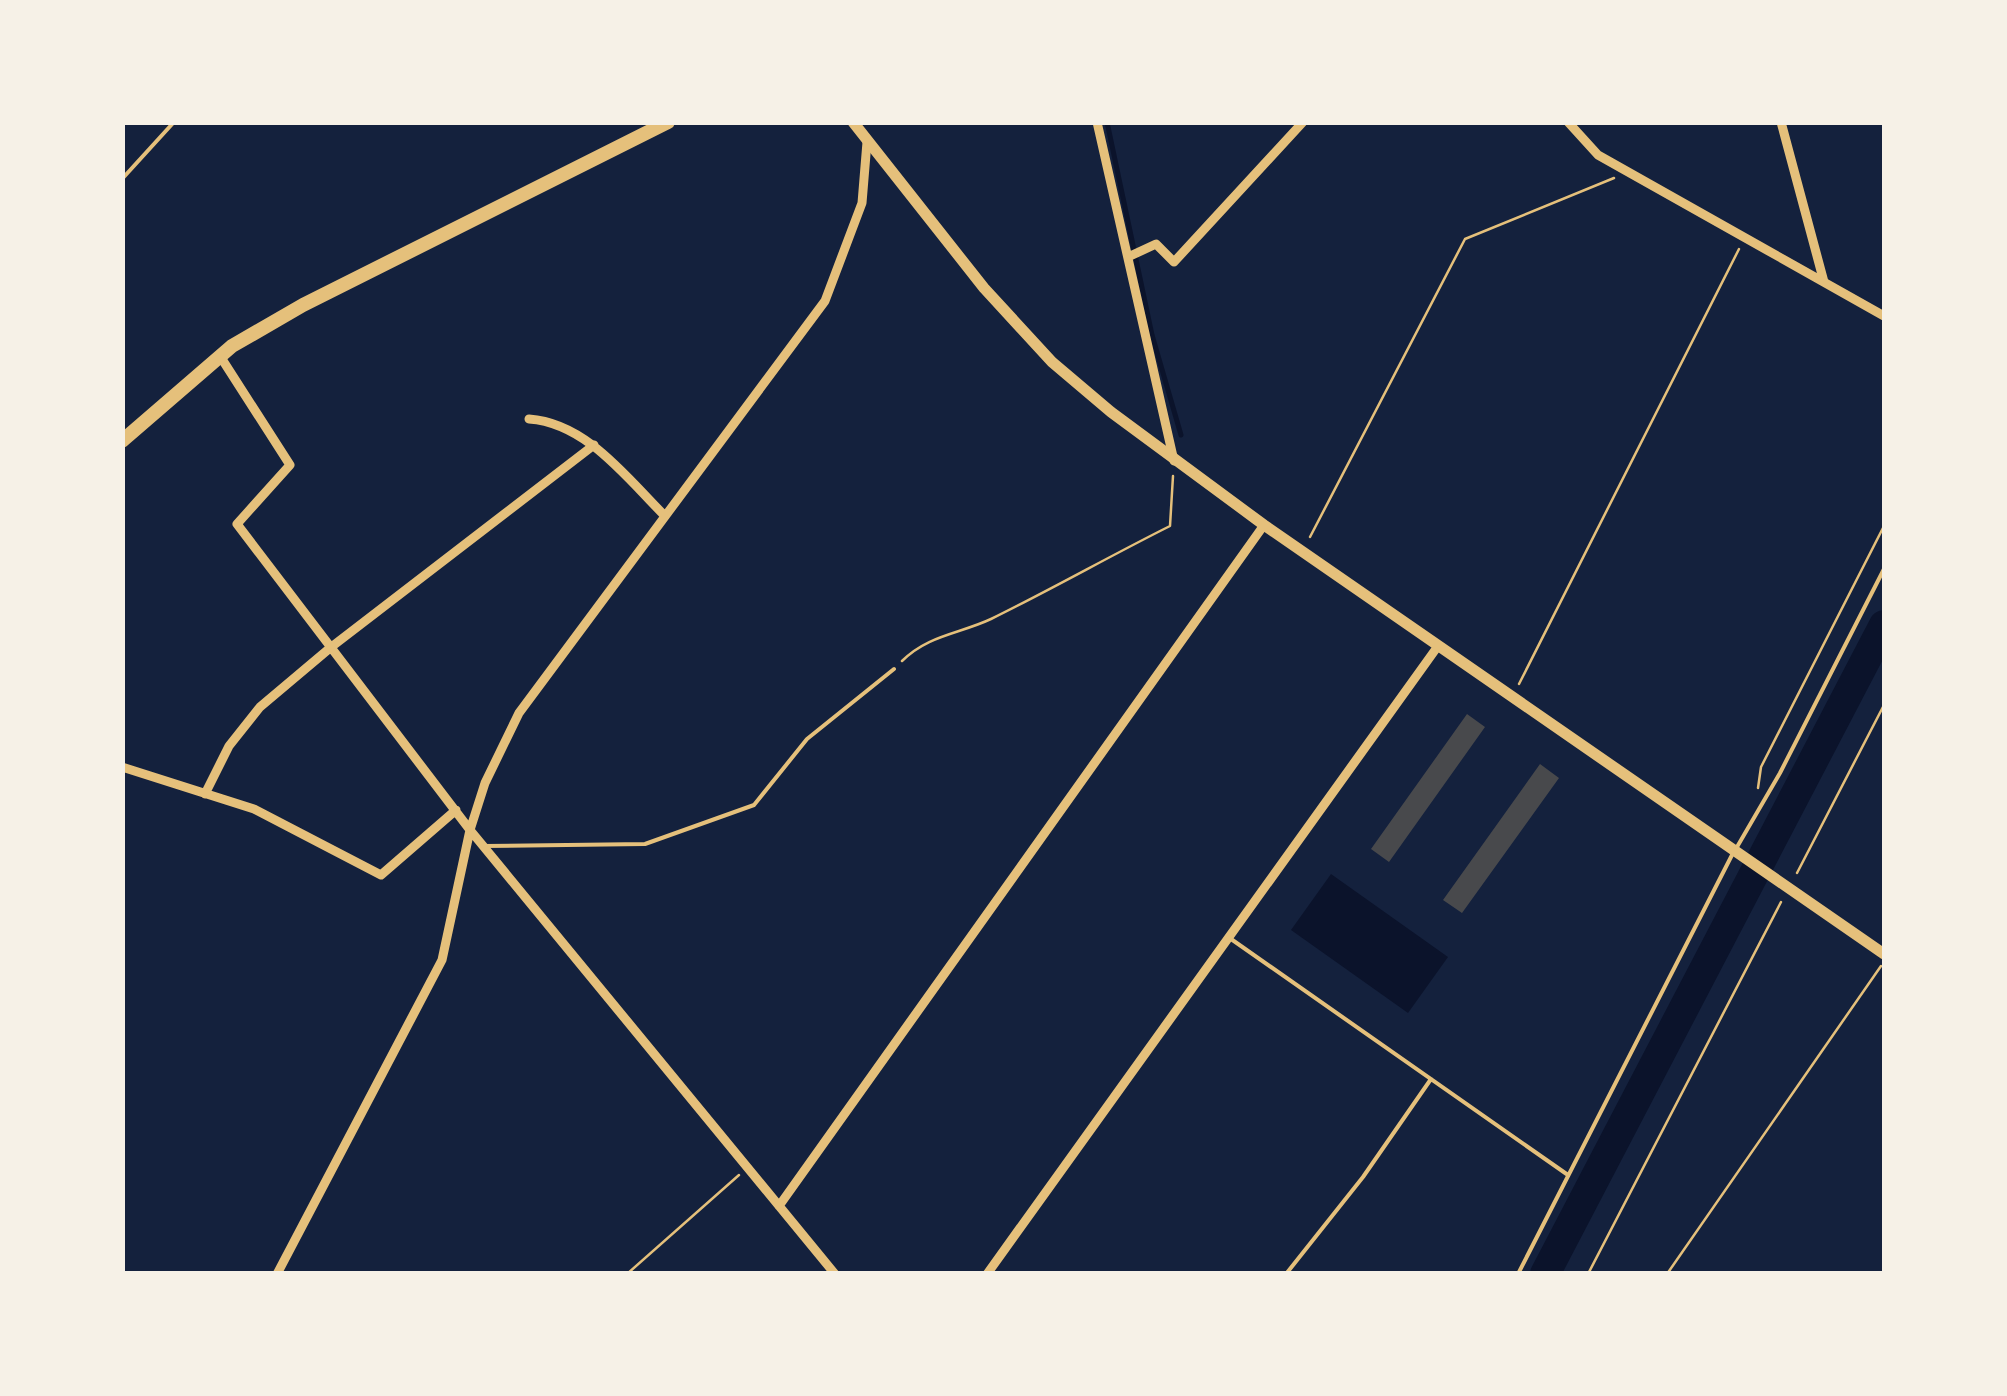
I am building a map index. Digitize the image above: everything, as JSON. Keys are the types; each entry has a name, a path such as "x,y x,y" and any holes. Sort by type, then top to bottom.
{"main road":[{"path":"122,441 220,356 303,305 668,122"}],"street":[{"path":"853,122 918,210 1052,362 1174,461 1737,851 1884,958"},
{"path":"1097,122 1174,461"},
{"path":"1128,257 1156,244 1174,262 1303,122"},
{"path":"1568,122 1598,155 1884,316"},
{"path":"1781,122 1824,282"},
{"path":"277,1274 442,960 470,830 486,783 519,712 825,301 862,204 867,142"},
{"path":"220,356 290,465 237,524 470,830 835,1274"},
{"path":"529,419 545,420 594,445 664,515"},
{"path":"205,794 229,746 260,707 330,648 594,445"},
{"path":"779,1206 1264,525"},
{"path":"987,1274 1438,646"},
{"path":"122,767 254,809 381,875 456,810"}],"lane":[{"path":"122,179 174,122"},
{"path":"1518,1274 1884,569"},
{"path":"484,846 645,844 754,805 807,739 894,669"},
{"path":"1228,936 1568,1175"},
{"path":"1286,1274 1342,1205 1431,1079"}],"path":[{"path":"1302,552 1465,239 1628,172"},
{"path":"1512,698 1745,238"},
{"path":"894,669 917,647 989,620 1170,526 1174,461"},
{"path":"1758,809 1761,767 1884,526"},
{"path":"1588,1274 1884,705"},
{"path":"1667,1274 1884,958"},
{"path":"627,1274 748,1168"}],"water":[{"path":"1331,874 1448,957 1408,1013 1291,930"}],"building":[{"path":"1467,714 1485,727 1389,862 1371,849"},
{"path":"1540,764 1559,778 1462,913 1443,900"}],"waterway":[{"path":"1107,122 1152,335 1181,435"},
{"path":"1545,1274 1884,625"}]}
